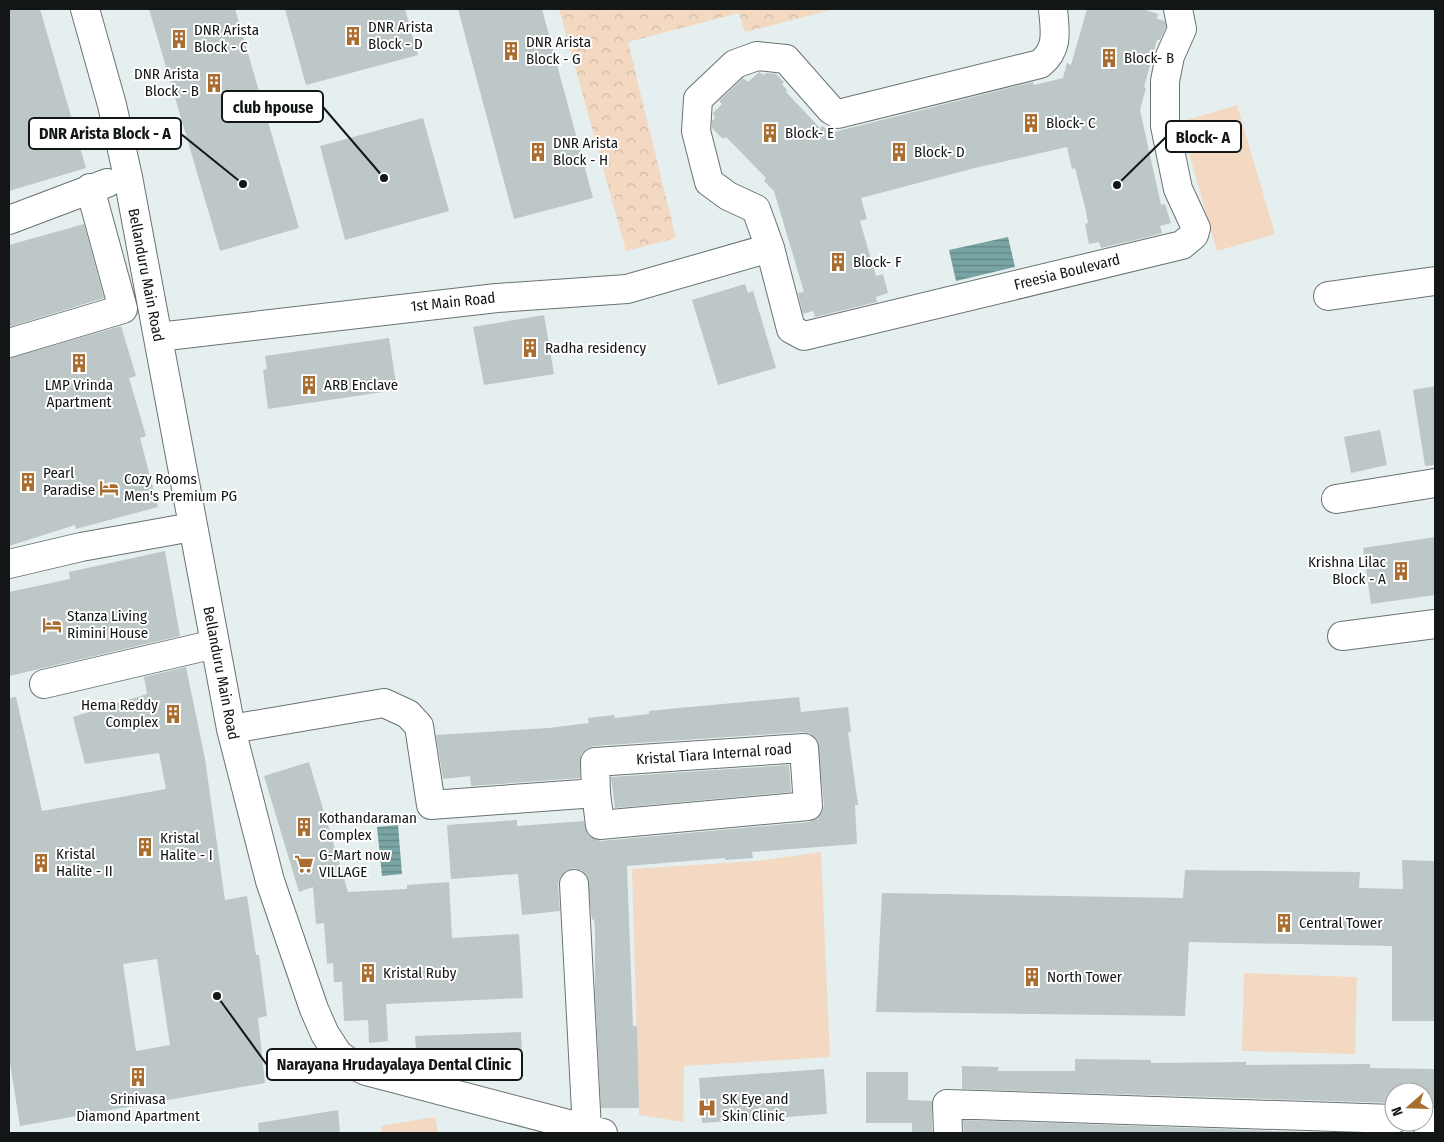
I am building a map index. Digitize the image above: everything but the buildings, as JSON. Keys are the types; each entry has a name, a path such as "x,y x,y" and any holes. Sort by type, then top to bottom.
{"street":[{"name":"Bellanduru Main Road","path":"85,9 112,106 128,177 231,729 270,881 324,1034 338,1054 353,1065 366,1071 579,1130"},
{"name":"Freesia Boulevard","path":"1053,9 1056,43 1049,58 1040,64 850,113 838,114 832,110 786,60 757,56 735,64 698,100 696,131 709,182 728,196 756,208 758,251 791,329 804,336 1182,245 1194,235 1196,228 1178,189 1165,126 1165,81 1170,56 1182,29 1178,9"},
{"path":"9,220 90,188 128,177"},
{"path":"9,343 122,309 90,188"},
{"name":"1st Main Road","path":"158,337 497,298 627,289 758,251"},
{"path":"1328,296 1435,281"},
{"path":"1336,499 1435,483"},
{"path":"9,564 81,547 192,527"},
{"path":"1342,636 1435,624"},
{"path":"44,684 216,644"},
{"path":"231,729 384,703 408,714 419,726 431,805 596,793"},
{"name":"Kristal Tiara Internal road","path":"804,748 808,806 600,825 596,793 595,762 804,748"},
{"path":"574,884 579,1130"},
{"path":"948,1133 948,1104 1384,1119"}],"green space":[{"path":"559,9 835,9 745,32 739,13 628,42 676,238 626,251"},
{"path":"1237,105 1275,234 1217,251 1180,122"},
{"path":"821,852 830,1057 684,1066 683,1122 639,1115 632,869 756,861"},
{"path":"1244,973 1357,977 1355,1054 1242,1051"},
{"path":"435,1117 438,1133 382,1133 381,1126"}],"water":[{"path":"1008,237 1015,267 956,281 949,250"},
{"path":"398,825 402,874 382,876 377,827"}],"place":[{"name":"DNR Arista Block - D","path":"353,36"},
{"name":"DNR Arista Block - C","path":"179,39"},
{"name":"DNR Arista Block - G","path":"511,51"},
{"name":"Block- B","path":"1109,58"},
{"name":"DNR Arista Block - B","path":"214,83"},
{"name":"Block- C","path":"1031,123"},
{"name":"Block- E","path":"770,133"},
{"name":"DNR Arista Block - H","path":"538,152"},
{"name":"Block- D","path":"899,152"},
{"name":"club hpouse","path":"384,178"},
{"name":"DNR Arista Block - A","path":"243,184"},
{"name":"Block- A","path":"1117,185"},
{"name":"Block- F","path":"838,262"},
{"name":"Radha residency","path":"530,348"},
{"name":"LMP Vrinda Apartment","path":"79,363"},
{"name":"ARB Enclave","path":"309,385"},
{"name":"Pearl Paradise","path":"28,482"},
{"name":"Cozy Rooms Men's Premium PG","path":"109,488"},
{"name":"Krishna Lilac Block - A","path":"1401,571"},
{"name":"Stanza Living Rimini House","path":"52,625"},
{"name":"Hema Reddy Complex","path":"173,714"},
{"name":"Kothandaraman Complex","path":"304,827"},
{"name":"Kristal Halite - I","path":"145,847"},
{"name":"Kristal Halite - II","path":"41,863"},
{"name":"G-Mart now VILLAGE","path":"304,864"},
{"name":"Central Tower","path":"1284,923"},
{"name":"Kristal Ruby","path":"368,973"},
{"name":"North Tower","path":"1032,977"},
{"name":"Narayana Hrudayalaya Dental Clinic","path":"217,996"},
{"name":"Srinivasa Diamond Apartment","path":"138,1077"},
{"name":"SK Eye and Skin Clinic","path":"707,1108"}]}
